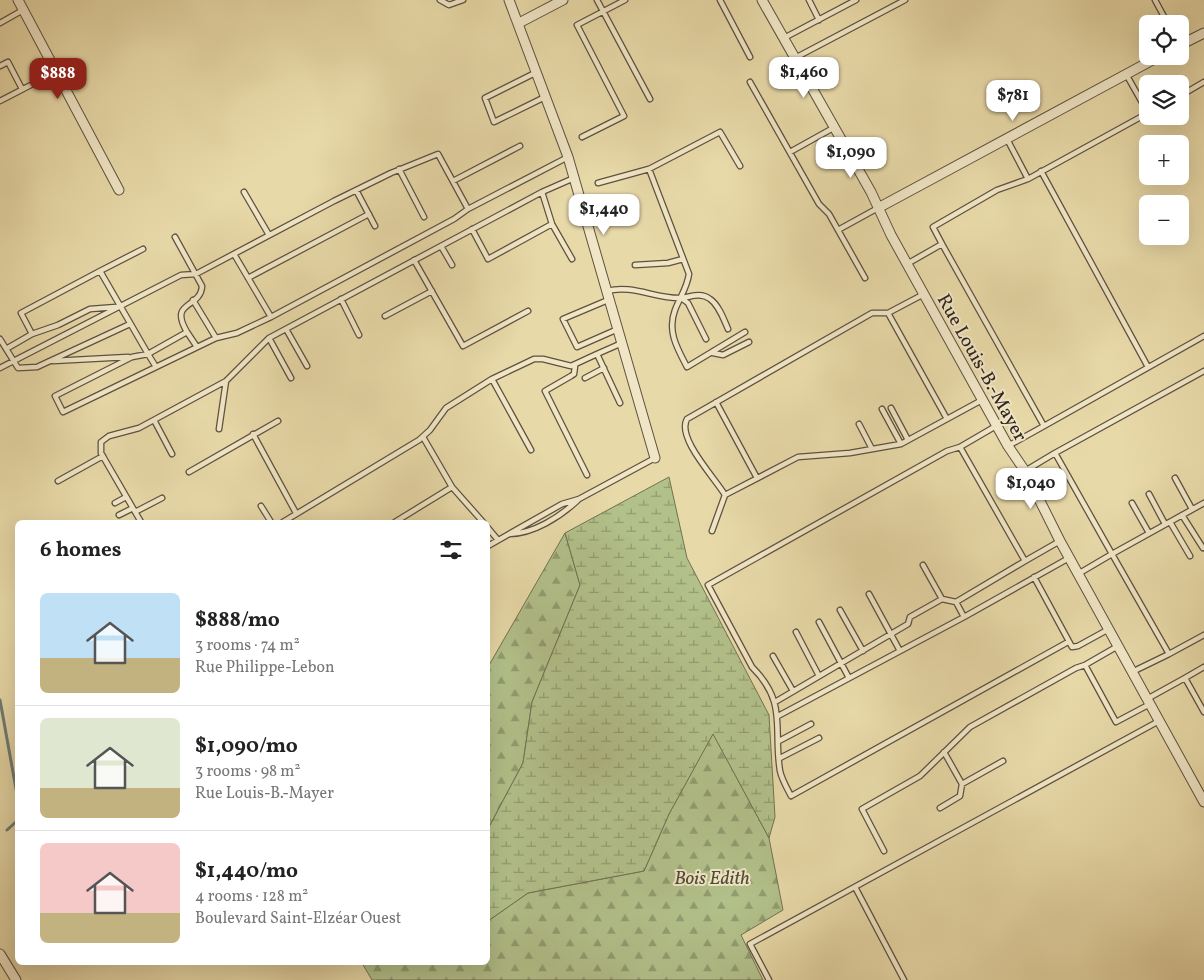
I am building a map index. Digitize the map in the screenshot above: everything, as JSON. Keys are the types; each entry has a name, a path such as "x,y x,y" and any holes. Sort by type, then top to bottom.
{"street":[{"path":"18,0 119,190"},
{"path":"510,0 568,157 655,458"},
{"name":"Rue Louis-B.-Mayer","path":"762,0 835,127 907,264 996,426 1025,470 1069,558 1204,802"},
{"path":"519,23 560,1"},
{"path":"1189,40 1204,32"},
{"path":"878,208 1143,65"},
{"path":"0,954 16,980"}],"lane":[{"path":"440,0 449,5 463,0"},
{"path":"597,0 650,99"},
{"path":"582,137 624,116 577,25 625,0"},
{"path":"720,0 750,57"},
{"path":"809,0 819,20"},
{"path":"783,39 856,0"},
{"path":"794,58 905,0"},
{"path":"1155,0 1163,15"},
{"path":"0,23 23,10"},
{"path":"0,66 8,62 22,89"},
{"path":"0,101 56,72"},
{"path":"537,72 485,98 487,108 494,122 546,96"},
{"path":"1126,74 1139,97"},
{"path":"750,82 819,204 829,214 865,278"},
{"path":"1189,91 1204,82"},
{"path":"1044,426 933,227 997,190 1042,172 1139,118"},
{"path":"790,152 835,127"},
{"path":"598,183 649,169 720,132 740,166"},
{"path":"1007,139 1028,179"},
{"path":"453,181 520,146"},
{"path":"0,368 181,275 196,274 356,190 399,169 438,154 468,209"},
{"path":"132,357 55,396 63,412 216,338 236,333 271,317 454,219 468,209 568,157"},
{"path":"399,169 424,217"},
{"path":"649,169 689,274 687,285 675,310 672,326 675,343 687,366 745,332"},
{"path":"1042,172 1148,367"},
{"path":"139,520 103,456 100,445 104,438 139,428 226,381 269,338 542,192 574,178"},
{"path":"356,190 375,226"},
{"path":"244,192 268,235"},
{"path":"542,192 552,224 572,259"},
{"path":"838,230 878,208"},
{"path":"248,278 369,214"},
{"path":"472,229 488,259 552,224"},
{"path":"176,237 196,274 202,290 182,309 180,315 187,332 197,347"},
{"path":"907,264 942,244"},
{"path":"441,246 452,265"},
{"path":"32,334 21,313 143,249"},
{"path":"234,254 271,317"},
{"path":"635,265 668,263 684,259"},
{"path":"414,260 463,346 528,311"},
{"path":"100,272 156,367"},
{"path":"618,329 577,347 563,319 609,295 631,289 681,298 688,303 706,339"},
{"path":"385,316 432,291"},
{"path":"681,298 690,294 712,300 728,329"},
{"path":"725,495 699,460 688,440 684,424 690,417 872,313 888,312 924,294"},
{"path":"341,299 359,335"},
{"path":"193,300 216,338"},
{"path":"6,349 32,334 58,325 90,310 120,307"},
{"path":"888,312 947,419"},
{"path":"0,338 18,368 37,367 130,324"},
{"path":"286,329 307,366"},
{"path":"51,361 132,357 148,354 187,332"},
{"path":"1008,446 1204,336"},
{"path":"269,338 291,378"},
{"path":"712,353 723,355 749,342"},
{"path":"285,520 424,437 446,408 492,379 534,359 543,359 567,366 575,366 622,343"},
{"path":"597,354 620,402"},
{"path":"575,366 574,374 545,391 587,475"},
{"path":"585,378 604,368"},
{"path":"1025,470 1204,371"},
{"path":"492,379 531,450"},
{"path":"219,429 226,381"},
{"path":"712,531 725,495 798,457 901,444 982,400"},
{"path":"716,402 758,478"},
{"path":"891,408 908,440"},
{"path":"882,409 901,444"},
{"path":"154,420 172,454"},
{"path":"189,472 278,421"},
{"path":"859,424 872,449"},
{"path":"996,426 960,447 947,450 708,585 752,667 763,678 775,702 778,716 782,778 791,796 1068,642"},
{"path":"253,434 296,513"},
{"path":"424,437 452,488 481,520"},
{"path":"960,447 1025,561"},
{"path":"1055,453 1169,654"},
{"path":"58,481 103,456"},
{"path":"490,545 562,504 579,499 655,458"},
{"path":"1176,478 1192,509"},
{"path":"398,520 452,488"},
{"path":"1149,494 1190,556"},
{"path":"115,503 126,497"},
{"path":"119,515 162,498"},
{"path":"508,534 523,534 566,512 579,499"},
{"path":"1078,574 1204,503"},
{"path":"1132,504 1149,533"},
{"path":"261,506 270,520"},
{"path":"1182,516 1203,548"},
{"path":"490,530 498,540"},
{"path":"956,602 1060,541"},
{"path":"778,716 1069,558"},
{"path":"923,565 942,598 956,602 964,616"},
{"path":"1034,577 1068,642 1072,646 1078,646 1108,629"},
{"path":"869,594 900,650"},
{"path":"775,702 908,624 910,617 942,598"},
{"path":"840,610 863,651"},
{"path":"819,622 849,678"},
{"path":"796,632 820,676"},
{"path":"1132,672 1204,635"},
{"path":"884,851 862,809 920,776 970,727 1118,646"},
{"path":"773,656 793,691"},
{"path":"1085,665 1116,722 1204,667"},
{"path":"1185,678 1204,712"},
{"path":"769,980 750,944 1159,721"},
{"path":"779,741 810,724"},
{"path":"780,758 819,738"},
{"path":"940,808 960,796 962,784 944,752"},
{"path":"962,784 1003,761"},
{"path":"855,887 904,980"}],"green space":[{"path":"669,477 687,558 769,715 775,817 769,838 713,734 669,814 644,871 528,893 490,920 490,825 523,763 532,702 580,585 565,533"},
{"path":"565,533 580,585 532,702 523,763 490,825 490,664"},
{"name":"Bois Edith","path":"713,733 769,838 783,910 741,935 763,980 372,980 363,965 490,965 490,920 528,893 644,871 669,814"}],"waterway":[{"path":"0,700 15,783"},
{"path":"7,830 15,823"}]}
